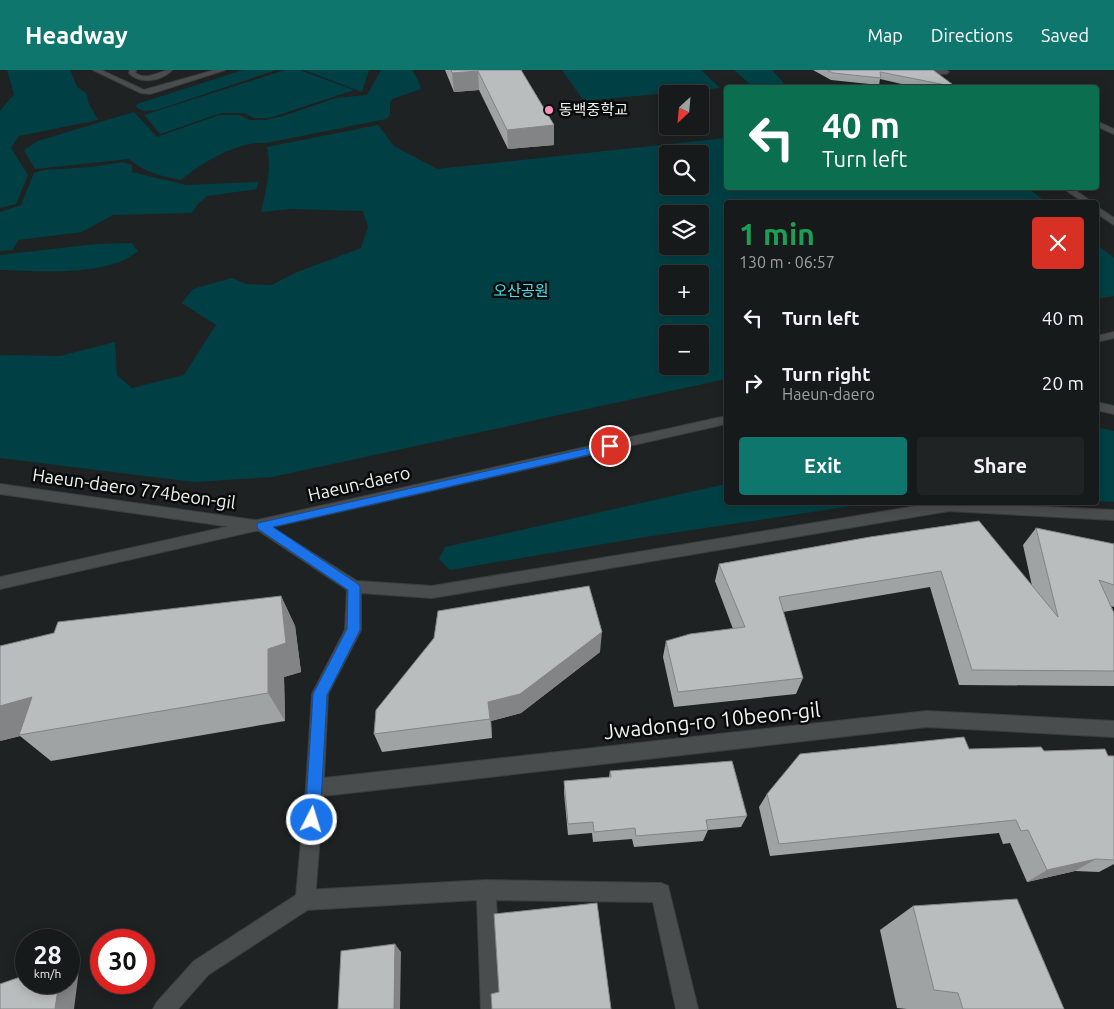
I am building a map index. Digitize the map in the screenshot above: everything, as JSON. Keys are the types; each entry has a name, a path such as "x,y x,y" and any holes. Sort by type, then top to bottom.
{"street":[{"path":"96,70 143,92 150,92 222,70"},
{"path":"133,70 132,73 135,76 145,78 162,76 169,70"},
{"path":"906,71 945,73"},
{"path":"1099,124 1114,124"},
{"path":"1099,124 1114,132"},
{"path":"1071,190 1085,200"},
{"path":"1099,211 1112,219"},
{"path":"1099,338 1114,335"},
{"path":"1099,407 1114,410"},
{"name":"Haeun-daero","path":"0,583 262,526 724,420"},
{"name":"Haeun-daero 774beon-gil","path":"0,489 262,526"},
{"path":"262,526 354,587 432,592 949,506 1114,515"},
{"path":"305,900 315,788 320,694 354,630 354,587"},
{"name":"Jwadong-ro 10beon-gil","path":"315,788 927,719 1114,729"},
{"path":"486,890 492,1009"},
{"path":"164,1009 201,968 305,900 486,890 661,893 687,1009"}],"lane":[{"path":"106,75 114,72"}],"green space":[{"path":"7,70 70,70 77,87 87,94 88,102 98,120 19,136 11,148 28,175 16,204 0,208 0,111 14,94"},
{"path":"243,70 276,70 157,110 143,111 136,107 137,104"},
{"path":"285,70 299,70 354,90 269,118 254,118 244,113 221,113 160,134 144,115"},
{"path":"304,70 369,70 362,92"},
{"path":"381,70 412,70 421,89 392,99 390,115 386,119 266,143 245,145 210,160 181,180 154,173 142,168 129,159 35,169 24,150 38,141 134,112 157,137 219,115 239,115 250,120 266,120 336,98 367,95"},
{"path":"562,70 701,70 720,88 709,89 709,85 659,85 659,94 584,101"},
{"path":"734,70 772,70 784,85 751,85"},
{"name":"오산공원","path":"378,125 394,146 437,169 659,145 659,195 709,195 709,145 661,145 724,138 724,190 1031,190 1043,200 724,200 724,379 272,477 194,482 0,458 0,355 60,356 115,342 117,375 132,388 184,375 216,325 182,303 193,289 232,278 246,284 272,285 295,273 361,248 368,227 363,211 291,209 261,212 269,172 267,147"},
{"path":"123,162 132,165 132,172 186,185 258,182 257,189 207,196 197,205 192,213 113,215 82,232 18,240 13,250 0,251 0,212 21,205 34,173 44,170 92,167"},
{"path":"132,243 138,251 110,265 92,269 72,271 0,270 0,255 96,244"},
{"path":"1099,246 1114,258 1114,296 1099,298"},
{"path":"1099,428 1114,431 1114,502 1099,501"},
{"path":"724,484 724,505 859,505 645,537 450,570 439,559 445,547"}],"building":[{"path":"451,70 521,70 554,125 507,130 478,71 452,73"},
{"path":"827,70 933,70 953,85 880,72 881,78 833,73"},
{"path":"979,521 1058,617 1036,528 1114,544 1114,585 1099,580 1114,613 1114,671 972,670 941,571 779,597 803,678 678,692 666,641 690,634 745,627 719,564 870,537"},
{"path":"589,586 602,632 520,694 488,702 490,719 374,734 376,710 434,638 438,611"},
{"path":"281,596 286,643 268,649 268,693 19,735 32,697 0,706 0,646 54,633 58,622"},
{"path":"964,737 969,749 1041,747 1044,751 1105,749 1108,756 1114,756 1114,860 1096,859 1047,870 1028,830 1021,831 1016,820 779,844 767,794 800,754"},
{"path":"732,761 747,816 706,820 708,830 636,836 635,828 594,832 593,822 568,824 564,781 611,777 610,771"},
{"path":"1017,899 1064,1009 963,1009 958,993 934,990 913,906"},
{"path":"597,903 611,1009 492,1009 491,994 499,992 494,914"},
{"path":"395,944 394,1009 338,1009 341,951"},
{"path":"15,979 15,994 57,994 55,1009 0,1009 0,984"}],"place":[{"name":"동백중학교","path":"549,110"}],"route":[{"path":"312,820 320,694 354,630 354,587 262,526 610,446"}]}
